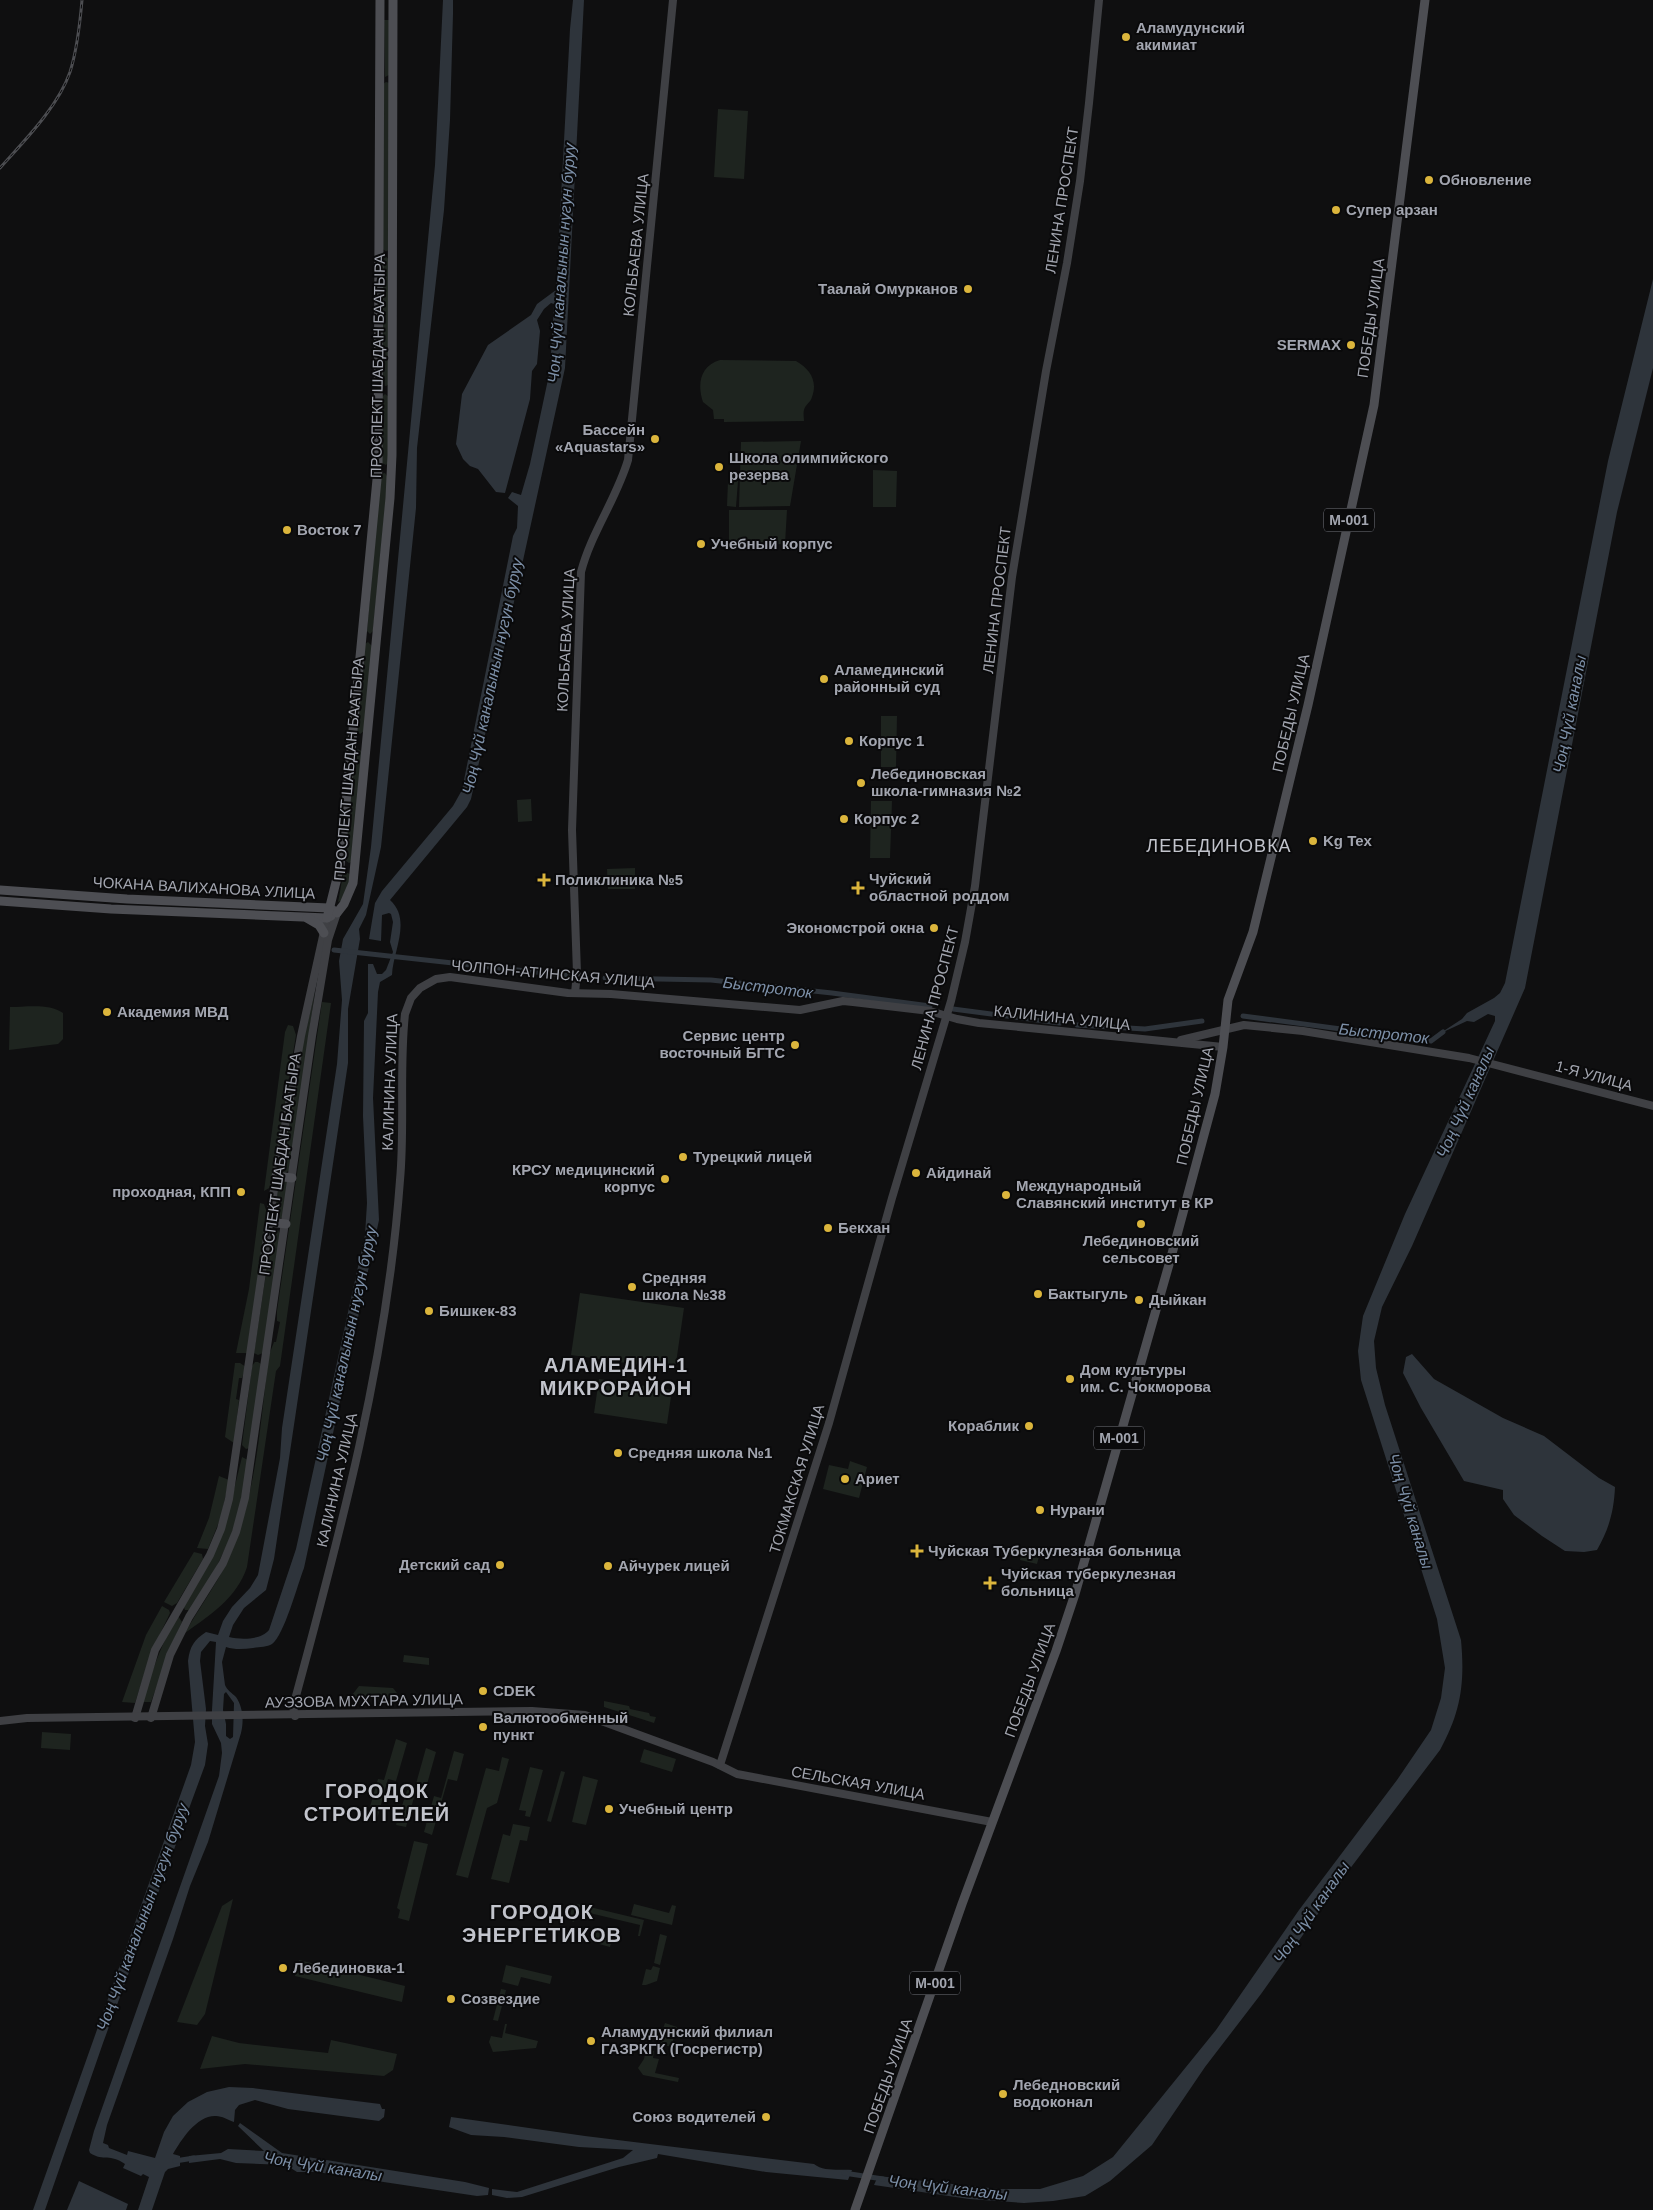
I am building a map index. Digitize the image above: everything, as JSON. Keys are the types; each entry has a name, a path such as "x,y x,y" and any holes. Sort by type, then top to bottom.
{"main road":[{"name":"ПРОСПЕКТ ШАБДАН БААТЫРА","path":"136,1718 156,1650 177,1610 210,1555 221,1529 229,1499 238,1450 276,1176 301,1036 340,866 378,469 380,0"},
{"name":"ПРОСПЕКТ ШАБДАН БААТЫРА","path":"151,1718 170,1655 189,1617 223,1563 236,1532 246,1498 328,940 337,913 351,891 355,867 391,470 393,0"},
{"name":"КОЛЬБАЕВА УЛИЦА","path":"575,993 577,973 572,830 582,572 586,553 620,484 628,460 673,0"},
{"name":"ЛЕНИНА ПРОСПЕКТ","path":"892,1198 962,959 975,886 1012,578 1036,428 1067,263 1080,181 1090,103 1098,0"},
{"name":"ПОБЕДЫ УЛИЦА","path":"855,2210 1075,1594 1170,1262 1215,1094 1228,1000 1253,932 1308,705 1370,424 1382,349 1426,0"},
{"path":"380,16 393,16"},
{"path":"380,79 393,79"},
{"path":"379,254 393,254"},
{"path":"378,390 392,390"},
{"path":"378,469 391,470"},
{"path":"362,637 376,638"},
{"path":"353,739 366,741"},
{"path":"340,866 355,867"},
{"name":"ЧОКАНА ВАЛИХАНОВА УЛИЦА","path":"0,890 127,899 329,908 337,913"},
{"path":"303,907 323,901 334,892 337,903 344,904"},
{"name":"ЧОКАНА ВАЛИХАНОВА УЛИЦА","path":"0,901 111,909 327,918 337,913"},
{"path":"302,916 316,922 324,933"},
{"name":"ЧОЛПОН-АТИНСКАЯ УЛИЦА","path":"426,984 442,978 457,977 575,993 611,994 800,1010 847,1001 930,1011 945,1016"},
{"name":"КАЛИНИНА УЛИЦА","path":"295,1716 293,1707 321,1604 367,1414 381,1339 400,1179 405,1014 411,998 426,984"},
{"name":"КАЛИНИНА УЛИЦА","path":"945,1016 979,1023 1223,1047"},
{"name":"КАЛИНИНА УЛИЦА","path":"1177,1041 1244,1025 1264,1026 1469,1058 1500,1065"},
{"name":"1-Я УЛИЦА","path":"1500,1065 1653,1106"},
{"path":"276,1176 292,1178"},
{"name":"ТОКМАКСКАЯ УЛИЦА","path":"720,1765 829,1423 892,1198"},
{"path":"270,1222 286,1224"},
{"path":"250,1357 266,1359"},
{"path":"238,1450 253,1455"},
{"path":"177,1610 189,1617"},
{"name":"АУЭЗОВА МУХТАРА УЛИЦА","path":"0,1721 19,1719 532,1711 578,1713 720,1765"},
{"name":"СЕЛЬСКАЯ УЛИЦА","path":"720,1765 737,1774 992,1822"}],"shaded area":[{"path":"384,20 389,20 389,75 385,77"},
{"path":"386,82 390,83 390,250 386,251 382,249 383,84"},
{"path":"718,109 748,111 744,179 714,177"},
{"path":"386,257 390,260 389,384 386,386 382,385 383,259"},
{"path":"720,360 796,361 801,364 812,376 814,386 811,399 804,410 804,421 724,422 724,419 714,419 713,410 703,402 700,382 704,371"},
{"path":"385,394 389,397 388,463 386,465 382,463 382,397"},
{"path":"801,441 790,506 739,507 741,442"},
{"path":"873,470 897,471 896,507 873,507"},
{"path":"385,473 388,478 373,631 370,634 367,631 381,474"},
{"path":"728,481 738,481 736,507 727,506"},
{"path":"729,510 787,510 785,544 729,546"},
{"path":"368,642 372,646 364,731 360,734 357,731 365,644"},
{"path":"881,716 897,716 896,767 881,767"},
{"path":"355,750 362,751 351,862 349,863 345,860"},
{"path":"531,799 532,821 518,822 517,800"},
{"path":"871,801 892,801 890,858 870,858"},
{"path":"635,868 635,889 608,889 607,869"},
{"path":"345,872 350,874 350,881 341,901 338,902 343,875"},
{"path":"315,991 290,1170 285,1173 280,1168 298,1063"},
{"path":"322,1002 331,1003 280,1366 276,1371 247,1567 237,1588 230,1597 185,1633 228,1560 238,1536 251,1485 260,1433 269,1355 274,1342 276,1342 280,1322 277,1321 277,1311"},
{"path":"10,1007 44,1007 63,1013 63,1039 58,1044 9,1050"},
{"path":"288,1025 293,1026 296,1035 271,1187 264,1191 285,1032"},
{"path":"284,1180 288,1182 283,1217 279,1219 274,1215 279,1182"},
{"path":"260,1203 264,1204 267,1213 247,1353 236,1353 249,1289"},
{"path":"274,1230 278,1230 281,1235 263,1353 258,1355 254,1353"},
{"path":"580,1293 684,1308 675,1370 571,1355"},
{"path":"255,1362 261,1364 250,1448 246,1449 242,1445 252,1366"},
{"path":"235,1363 240,1363 246,1367 242,1378 239,1378 236,1399 239,1400 234,1443 225,1437"},
{"path":"599,1379 672,1390 667,1424 594,1413"},
{"path":"242,1457 248,1460 242,1496 233,1531 208,1582 190,1610 185,1610 183,1605 224,1530"},
{"name":"Ариет","path":"850,1461 867,1467 859,1498 823,1489 829,1465 848,1469"},
{"path":"219,1476 229,1480 221,1517 208,1549 197,1548 209,1518"},
{"path":"1023,1548 1040,1553 1037,1564 1020,1560"},
{"path":"194,1552 202,1554 203,1559 177,1603 172,1606 164,1602"},
{"path":"162,1606 169,1610 170,1613 151,1653 135,1703 122,1702 146,1635"},
{"path":"178,1616 182,1622 151,1702 142,1702 162,1647"},
{"path":"404,1655 429,1658 429,1665 403,1662"},
{"path":"359,1686 393,1688 401,1698 349,1699"},
{"path":"604,1701 629,1706 630,1709 649,1713 650,1716 656,1717 654,1723 604,1707"},
{"path":"42,1732 71,1734 70,1750 41,1748"},
{"path":"396,1739 407,1743 396,1781 388,1779 377,1819 367,1817 378,1779 384,1780"},
{"path":"426,1748 436,1752 426,1788 417,1786 406,1827 396,1825 407,1790 414,1791"},
{"path":"644,1749 676,1759 672,1772 640,1762"},
{"path":"454,1751 464,1754 457,1781 448,1779 432,1835 424,1832 434,1796 441,1798"},
{"path":"502,1757 509,1759 497,1803 487,1808 468,1878 456,1875 486,1768 499,1771"},
{"path":"530,1767 543,1770 530,1817 525,1816 526,1811 519,1810"},
{"path":"561,1771 565,1772 551,1822 547,1821"},
{"path":"583,1776 598,1780 586,1825 572,1822"},
{"path":"513,1824 530,1827 527,1841 520,1840 509,1883 491,1879 503,1834 510,1836"},
{"path":"414,1841 428,1844 409,1921 398,1918 400,1910 397,1908"},
{"path":"233,1899 205,2014 197,2025 177,2022 222,1906"},
{"path":"573,1903 644,1920 640,1936 638,1936 640,1925 577,1910 574,1922 569,1920"},
{"path":"634,1904 669,1913 672,1905 676,1906 672,1925 631,1915"},
{"path":"591,1930 613,1936 610,1947 588,1941"},
{"path":"660,1934 667,1936 660,1965 654,1963"},
{"path":"299,1960 405,1986 402,2002 295,1976"},
{"path":"506,1965 552,1976 550,1984 521,1977 518,1986 502,1982"},
{"path":"653,1966 660,1968 657,1981 642,1985 646,1969 651,1970"},
{"path":"501,1989 506,1990 498,2021 493,2020"},
{"path":"665,2023 677,2027 671,2047 658,2043"},
{"path":"505,2024 507,2024 505,2033 538,2041 536,2048 493,2052 489,2042 491,2036 502,2038"},
{"path":"212,2036 239,2043 328,2053 331,2040 397,2054 393,2070 384,2076 245,2064 200,2069"},
{"path":"646,2049 654,2051 653,2058 659,2059 655,2073 679,2078 678,2082 643,2075 638,2068 644,2059"}],"water":[{"name":"Чоң Чүй каналынын нугун буруу","path":"443,0 453,0 450,120 444,210 417,448 416,508 381,847 366,915 359,929 360,939 348,1009 348,1063 274,1559 266,1590 244,1608 233,1625 229,1637 234,1638 245,1639 261,1636 269,1630 296,1549 365,1235 367,1203 363,1116 364,1021 368,1013 368,964 373,964 377,974 382,974 386,970 393,952 390,942 393,922 391,914 382,915 381,941 369,939 375,903 382,891 453,806 462,790 513,536 517,528 518,506 508,498 512,492 521,495 530,464 550,370 554,304 551,303 544,309 537,320 540,331 537,364 532,371 530,399 505,493 496,492 478,469 470,466 463,459 456,444 462,394 488,345 531,315 537,304 556,290 570,29 573,0 584,0 565,368 471,799 467,807 390,900 400,917 401,926 392,975 380,982 378,992 373,1098 379,1220 304,1568 286,1620 277,1639 272,1644 263,1647 233,1649 226,1647 222,1662 225,1685 236,1697 240,1705 243,1719 241,1733 208,1842 190,1886 107,2125 103,2143 108,2145 109,2148 127,2155 128,2151 155,2158 164,2132 173,2116 188,2102 207,2092 229,2087 253,2088 380,2104 382,2109 385,2109 384,2117 379,2121 288,2109 255,2100 239,2105 235,2110 234,2122 218,2116 209,2117 190,2129 176,2148 173,2154 180,2156 180,2166 168,2169 165,2172 152,2210 138,2210 149,2177 143,2174 141,2176 123,2168 125,2164 120,2161 95,2156 90,2153 89,2150 94,2131 219,1776 222,1753 221,1743 212,1724 216,1642 210,1641 201,1652 200,1661 208,1744 205,1765 103,2043 45,2210 33,2210 191,1765 195,1742 188,1661 190,1651 198,1638 206,1632 218,1635 223,1621 232,1607 250,1588 258,1575 280,1458 282,1428 337,1064 342,1000 339,961 343,939 363,904 371,847 435,165","holes":["226,1692 234,1703 233,1737 230,1739 226,1736 223,1710 224,1694"]},
{"path":"1653,279 1653,368 1617,512 1525,988 1412,1246 1382,1307 1374,1341 1376,1368 1385,1405 1461,1640 1462,1684 1453,1723 1440,1750 1352,1866 1261,1994 1205,2067 1152,2145 1110,2181 1085,2196 1024,2203 969,2199 874,2185 878,2176 999,2189 1040,2189 1083,2176 1113,2157 1216,2030 1299,1910 1397,1780 1431,1730 1441,1698 1445,1668 1437,1619 1361,1380 1358,1351 1363,1316 1405,1214 1495,1021 1495,1016 1488,1014 1474,1022 1467,1021 1439,1034 1462,1019 1467,1013 1494,998 1500,993 1505,983 1608,461"},
{"path":"1412,1354 1434,1379 1503,1418 1544,1436 1599,1478 1615,1487 1610,1520 1597,1550 1584,1552 1565,1551 1514,1515 1503,1499 1503,1490 1464,1481 1421,1408 1403,1373 1406,1357"},
{"path":"451,2117 585,2136 814,2164 827,2169 852,2170 848,2180 766,2172 658,2154 657,2158 619,2167 522,2197 507,2198 492,2195 492,2189 517,2192 623,2158 633,2150 579,2147 504,2137 471,2135 449,2127"},
{"path":"240,2123 282,2153 465,2182 489,2188 488,2195 477,2196 317,2172 297,2172 286,2165 236,2163 220,2159 189,2163 189,2156 221,2153 228,2149 264,2151 238,2126"},
{"path":"79,2181 128,2204 126,2210 67,2210"}],"waterway":[{"name":"Быстроток","path":"334,950 582,977"},
{"name":"Быстроток","path":"605,978 711,980 930,1006"},
{"name":"Быстроток","path":"953,1009 1060,1023"},
{"name":"Быстроток","path":"1243,1016 1431,1041 1443,1032"},
{"name":"Быстроток","path":"1077,1025 1145,1029 1202,1021"},
{"name":"Чоң Чүй каналы","path":"175,2161 194,2158"},
{"name":"Чоң Чүй каналы","path":"844,2173 883,2179"}],"railway":[{"path":"0,168 40,123 65,85 75,55 82,0"}],"place":[{"name":"Аламудунский акимиат","path":"1126,37"},
{"name":"Обновление","path":"1429,180"},
{"name":"Супер арзан","path":"1336,210"},
{"name":"Таалай Омурканов","path":"968,289"},
{"name":"SERMAX","path":"1351,345"},
{"name":"Бассейн «Aquastars»","path":"655,439"},
{"name":"Школа олимпийского резерва","path":"719,467"},
{"name":"Восток 7","path":"287,530"},
{"name":"Учебный корпус","path":"701,544"},
{"name":"Аламединский районный суд","path":"824,679"},
{"name":"Корпус 1","path":"849,741"},
{"name":"Лебединовская школа-гимназия №2","path":"861,783"},
{"name":"Корпус 2","path":"844,819"},
{"name":"Kg Tex","path":"1313,841"},
{"name":"Поликлиника №5","path":"544,880"},
{"name":"Чуйский областной роддом","path":"858,888"},
{"name":"Экономстрой окна","path":"934,928"},
{"name":"Академия МВД","path":"107,1012"},
{"name":"Сервис центр восточный БГТС","path":"795,1045"},
{"name":"Турецкий лицей","path":"683,1157"},
{"name":"Айдинай","path":"916,1173"},
{"name":"КРСУ медицинский корпус","path":"665,1179"},
{"name":"проходная, КПП","path":"241,1192"},
{"name":"Международный Славянский институт в КР","path":"1006,1195"},
{"name":"Лебединовский сельсовет","path":"1141,1224"},
{"name":"Бекхан","path":"828,1228"},
{"name":"Средняя школа №38","path":"632,1287"},
{"name":"Бактыгуль","path":"1038,1294"},
{"name":"Дыйкан","path":"1139,1300"},
{"name":"Бишкек-83","path":"429,1311"},
{"name":"Дом культуры им. С. Чокморова","path":"1070,1379"},
{"name":"Кораблик","path":"1029,1426"},
{"name":"Средняя школа №1","path":"618,1453"},
{"name":"Ариет","path":"845,1479"},
{"name":"Нурани","path":"1040,1510"},
{"name":"Чуйская Туберкулезная больница","path":"917,1551"},
{"name":"Детский сад","path":"500,1565"},
{"name":"Айчурек лицей","path":"608,1566"},
{"name":"Чуйская туберкулезная больница","path":"990,1583"},
{"name":"CDEK","path":"483,1691"},
{"name":"Валютообменный пункт","path":"483,1727"},
{"name":"Учебный центр","path":"609,1809"},
{"name":"Лебединовка-1","path":"283,1968"},
{"name":"Созвездие","path":"451,1999"},
{"name":"Аламудунский филиал ГАЗРКГК (Госрегистр)","path":"591,2041"},
{"name":"Лебедновский водоконал","path":"1003,2094"},
{"name":"Союз водителей","path":"766,2117"}],"district":[{"name":"ЛЕБЕДИНОВКА","path":"1219,846"},
{"name":"АЛАМЕДИН-1 МИКРОРАЙОН","path":"616,1376"},
{"name":"ГОРОДОК СТРОИТЕЛЕЙ","path":"377,1802"},
{"name":"ГОРОДОК ЭНЕРГЕТИКОВ","path":"542,1924"}]}
